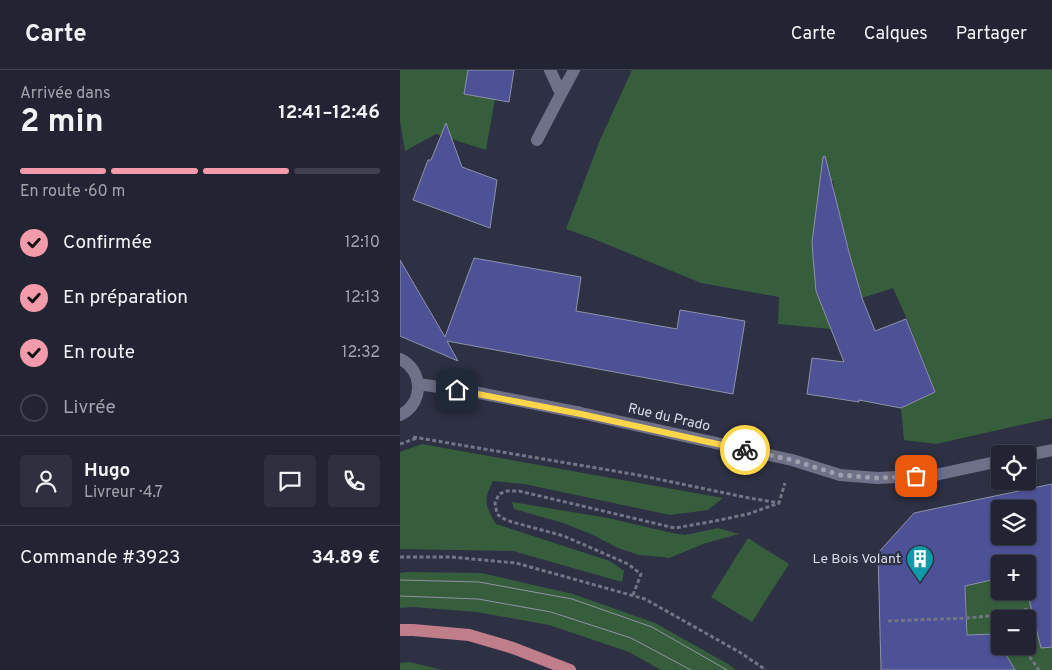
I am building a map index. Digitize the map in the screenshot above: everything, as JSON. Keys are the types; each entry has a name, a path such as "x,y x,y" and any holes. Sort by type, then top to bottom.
{"main road":[{"path":"400,630 469,635 513,648 570,670"}],"street":[{"path":"550,70 560,94"},
{"path":"537,140 574,70"},
{"path":"400,359 412,367 418,384 418,395 413,405 400,415"},
{"name":"Rue du Prado","path":"418,384 474,392 581,414 792,460 840,475 878,478 934,475 991,463"},
{"path":"1036,453 1052,450"}],"path":[{"path":"409,436 638,475 779,503"},
{"path":"779,503 792,460"},
{"path":"633,595 641,574 628,564 564,536 502,518 497,514 495,503 499,494 507,490 518,491 675,528 715,522 748,514 779,503"},
{"path":"400,557 451,556 516,563 645,598 741,653 766,670"},
{"path":"1025,610 1032,608"},
{"path":"888,621 991,617"},
{"path":"1028,655 1039,670"}],"green space":[{"path":"400,70 468,70 464,94 495,99 486,150 436,134 405,151 400,121"},
{"path":"632,70 1052,70 1052,418 936,444 904,440 901,408 935,392 893,288 862,298 835,196 833,181 820,184 812,242 816,291 831,329 778,324 779,297 701,283 566,229 600,140"},
{"path":"422,444 723,498 708,510 670,515 524,484 493,481 488,493 487,503 489,512 496,524 610,561 624,571 622,582 513,551 400,549 400,452"},
{"path":"512,502 608,518 685,535 718,528 739,534 706,543 669,558 639,555 618,548 591,534 563,523 514,509"},
{"path":"748,538 789,564 752,622 711,597"},
{"path":"400,573 481,573 573,594 655,623 736,670 661,670 629,652 549,625 477,612 413,607 400,608"},
{"path":"991,580 991,600 1036,600 1036,596 1052,607 1052,670 1015,670 1006,655 1036,655 1036,610 991,610 991,634 967,635 966,586"},
{"path":"409,662 443,670 400,670 400,663"}],"building":[{"path":"468,70 514,70 509,102 464,94"},
{"path":"446,123 462,167 497,180 490,228 413,200 428,160 431,160"},
{"path":"825,156 862,298 875,331 906,319 935,392 901,408 859,400 859,402 807,394 812,358 844,362 816,291 812,242 823,157"},
{"path":"474,258 581,277 576,311 677,329 680,310 745,321 733,394 447,341 458,361 400,336 400,260 445,337"},
{"name":"Le Bois Volant","path":"1052,484 1052,647 1041,648 1036,628 1036,610 1032,610 1029,600 1036,600 1036,555 991,555 991,580 965,586 967,635 991,634 991,655 1006,655 1015,670 881,670 878,553 914,513 1023,490 1036,490 1036,487"}],"tram line":[{"path":"400,580 479,582 572,599 652,627 727,670"},
{"path":"400,596 478,599 551,612 631,638 691,670"}],"way so far":[{"path":"745,450 792,460 840,475 878,478 916,476"}],"place":[{"name":"Le Bois Volant","path":"920,583"}],"route":[{"path":"457,390 581,414 745,450"}]}
